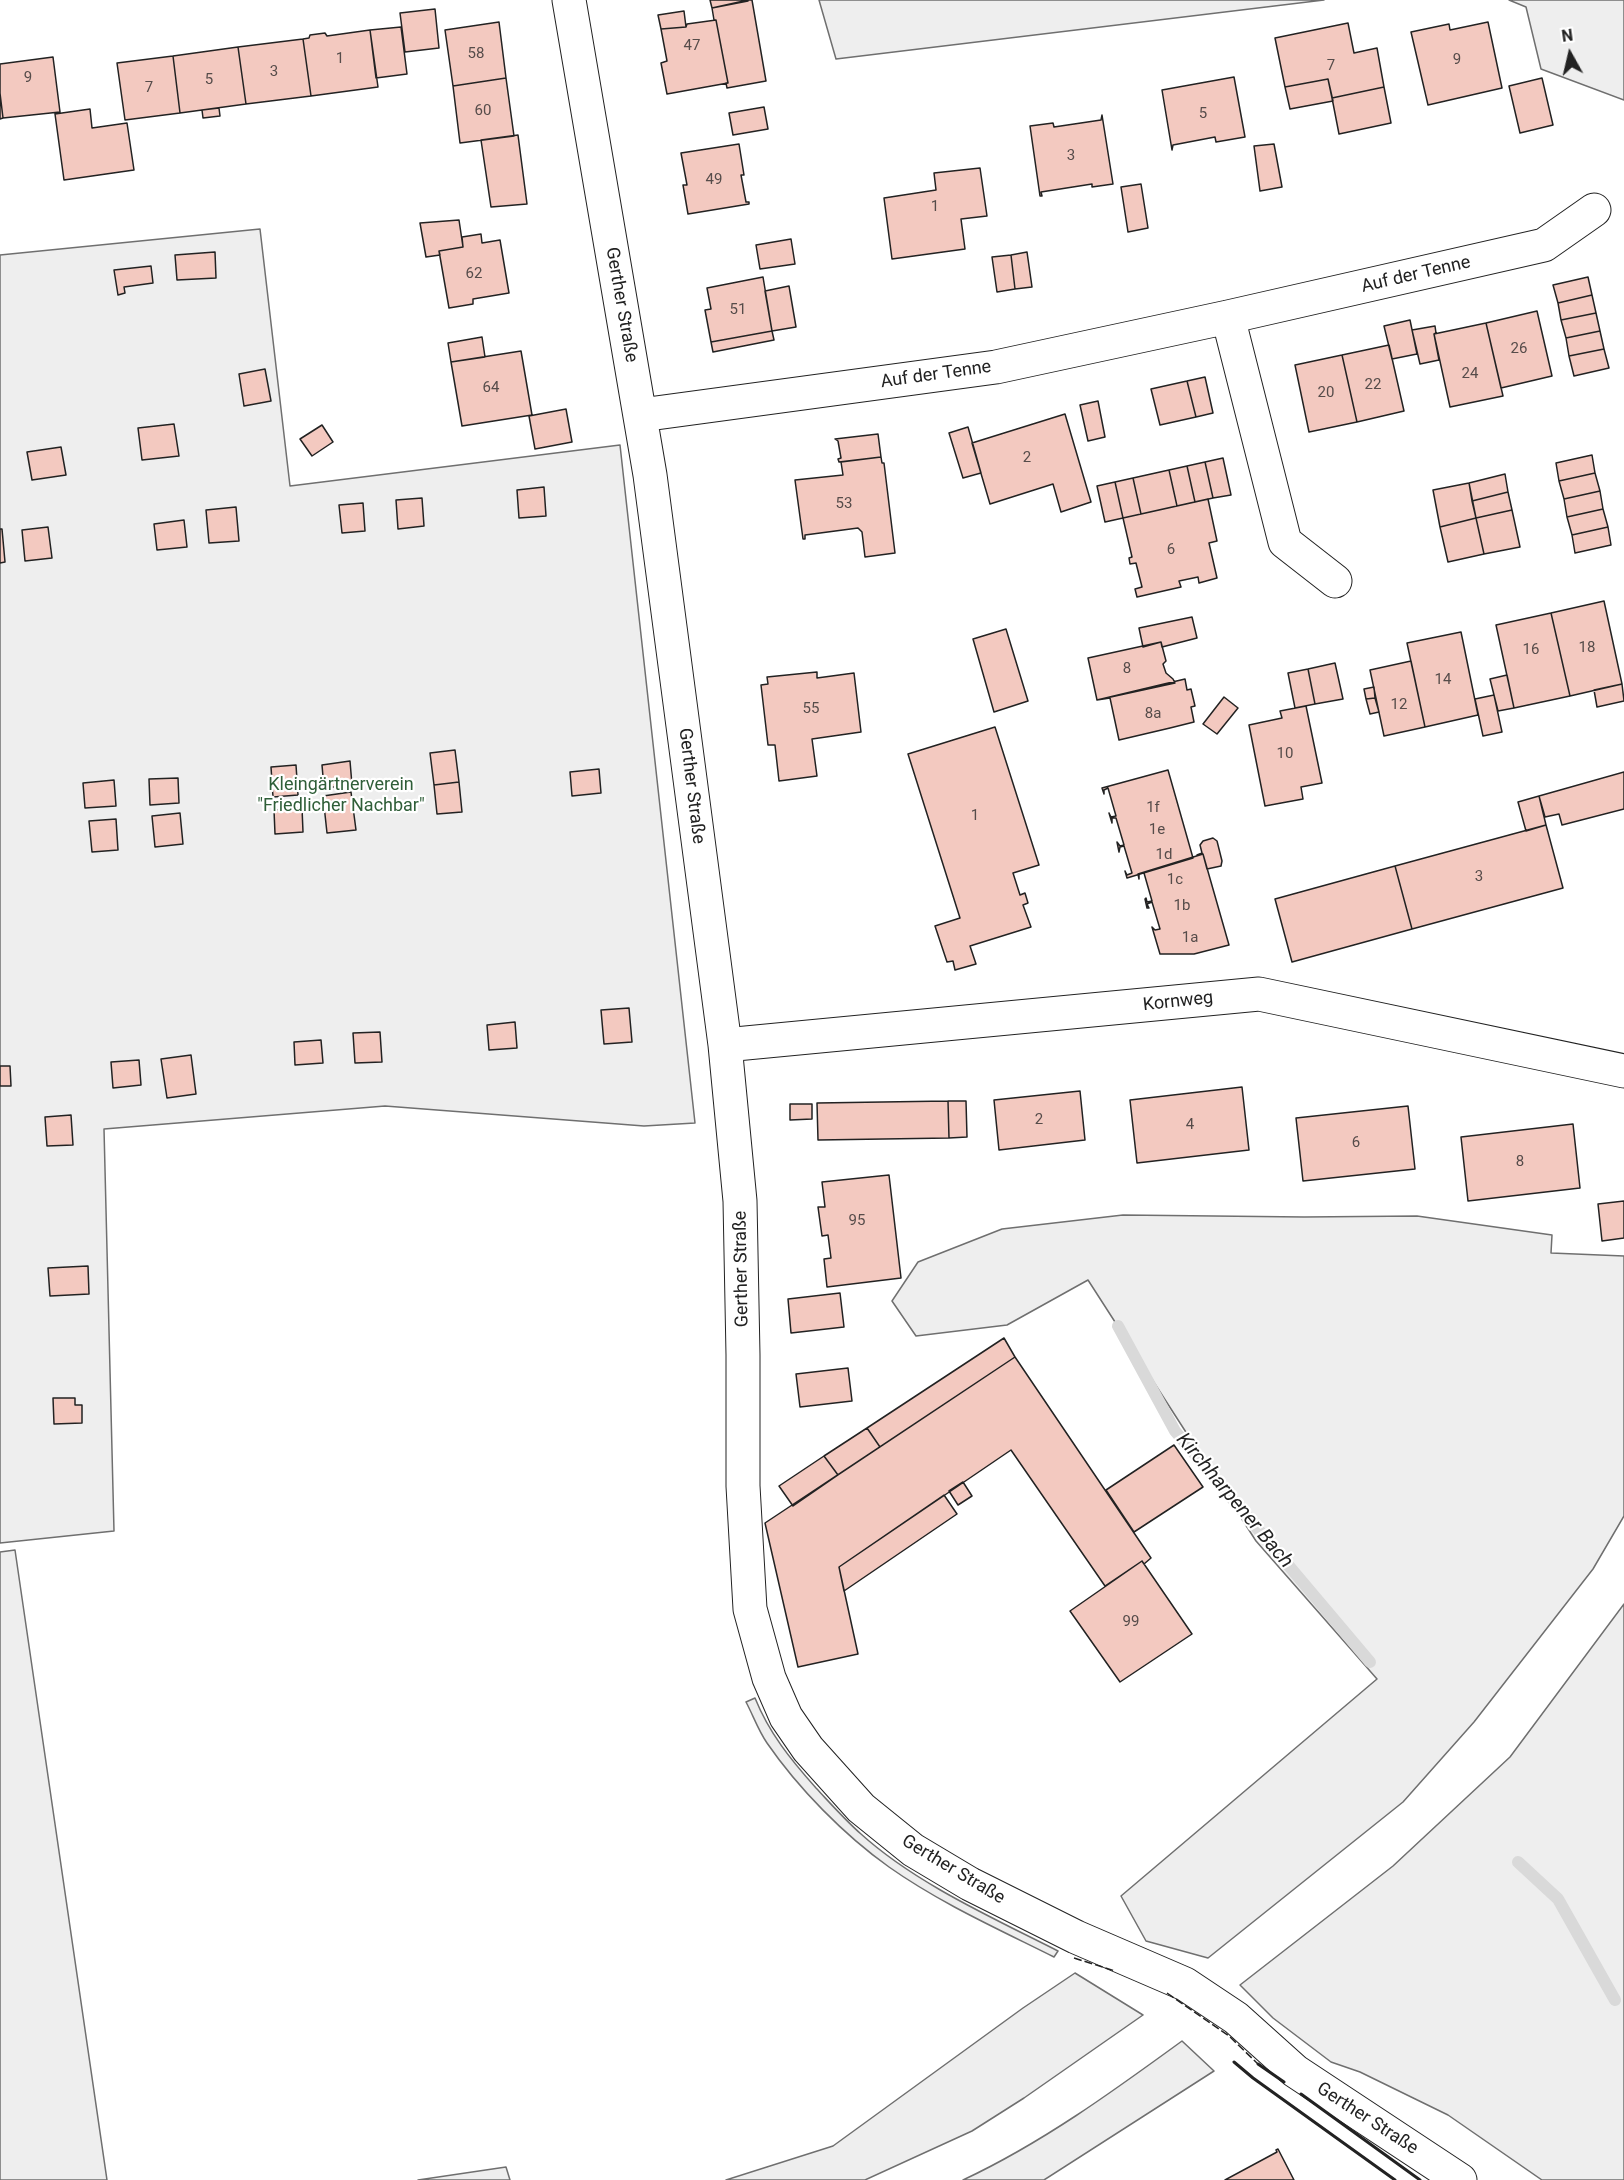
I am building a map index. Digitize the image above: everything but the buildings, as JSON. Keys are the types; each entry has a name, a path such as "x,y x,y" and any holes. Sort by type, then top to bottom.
{"street":[{"name":"Gerther Straße","path":"569,0 615,278 641,415 725,1045 740,1202 743,1486 750,1608 769,1678 786,1717 808,1749 861,1808 913,1850 970,1884 1066,1932 1185,1984 1236,2018 1295,2071 1460,2180"},
{"name":"Auf der Tenne","path":"641,415 996,367 1544,245 1594,210"},
{"path":"1228,317 1285,542 1335,581"},
{"name":"Kornweg","path":"725,1045 1259,994 1624,1071"}],"green space":[{"path":"819,0 1324,0 836,59"},
{"path":"1509,0 1624,0 1624,100 1541,69 1526,7"},
{"name":"Kleingärtnerverein \"Friedlicher Nachbar\"","path":"260,229 290,486 620,445 695,1123 644,1126 385,1106 104,1129 114,1531 0,1543 0,255"},
{"path":"1123,1215 1417,1216 1552,1235 1551,1253 1624,1256 1624,1516 1593,1569 1474,1722 1403,1802 1208,1958 1146,1941 1121,1896 1377,1679 1256,1541 1088,1280 1007,1325 916,1336 892,1301 918,1262 1002,1229"},
{"path":"15,1550 107,2180 0,2180 0,1552"},
{"path":"1624,1604 1624,2180 1542,2180 1448,2115 1360,2072 1331,2062 1273,2018 1240,1985 1393,1866 1510,1757"},
{"path":"755,1698 767,1723 789,1756 816,1788 861,1834 882,1852 930,1884 1058,1951 1054,1957 928,1892 889,1867 855,1840 807,1794 767,1743 746,1702"},
{"path":"1075,1973 1143,2015 1024,2098 972,2131 865,2180 726,2180 833,2146"},
{"path":"1182,2041 1214,2071 1044,2180 963,2180 1049,2133 1103,2098"},
{"path":"506,2167 510,2180 418,2180"}],"waterway":[{"name":"Kirchharpener Bach","path":"1118,1326 1175,1431 1370,1662"},
{"name":"Kirchharpener Bach","path":"1518,1862 1558,1899 1615,2000"}],"fence":[{"path":"1074,1958 1115,1971"},
{"path":"1167,1993 1229,2036 1258,2064 1284,2082"},
{"path":"1301,2094 1420,2180"}],"wall":[{"path":"1234,2062 1395,2180"},
{"path":"1258,2064 1284,2082"},
{"path":"1301,2094 1420,2180"}]}
